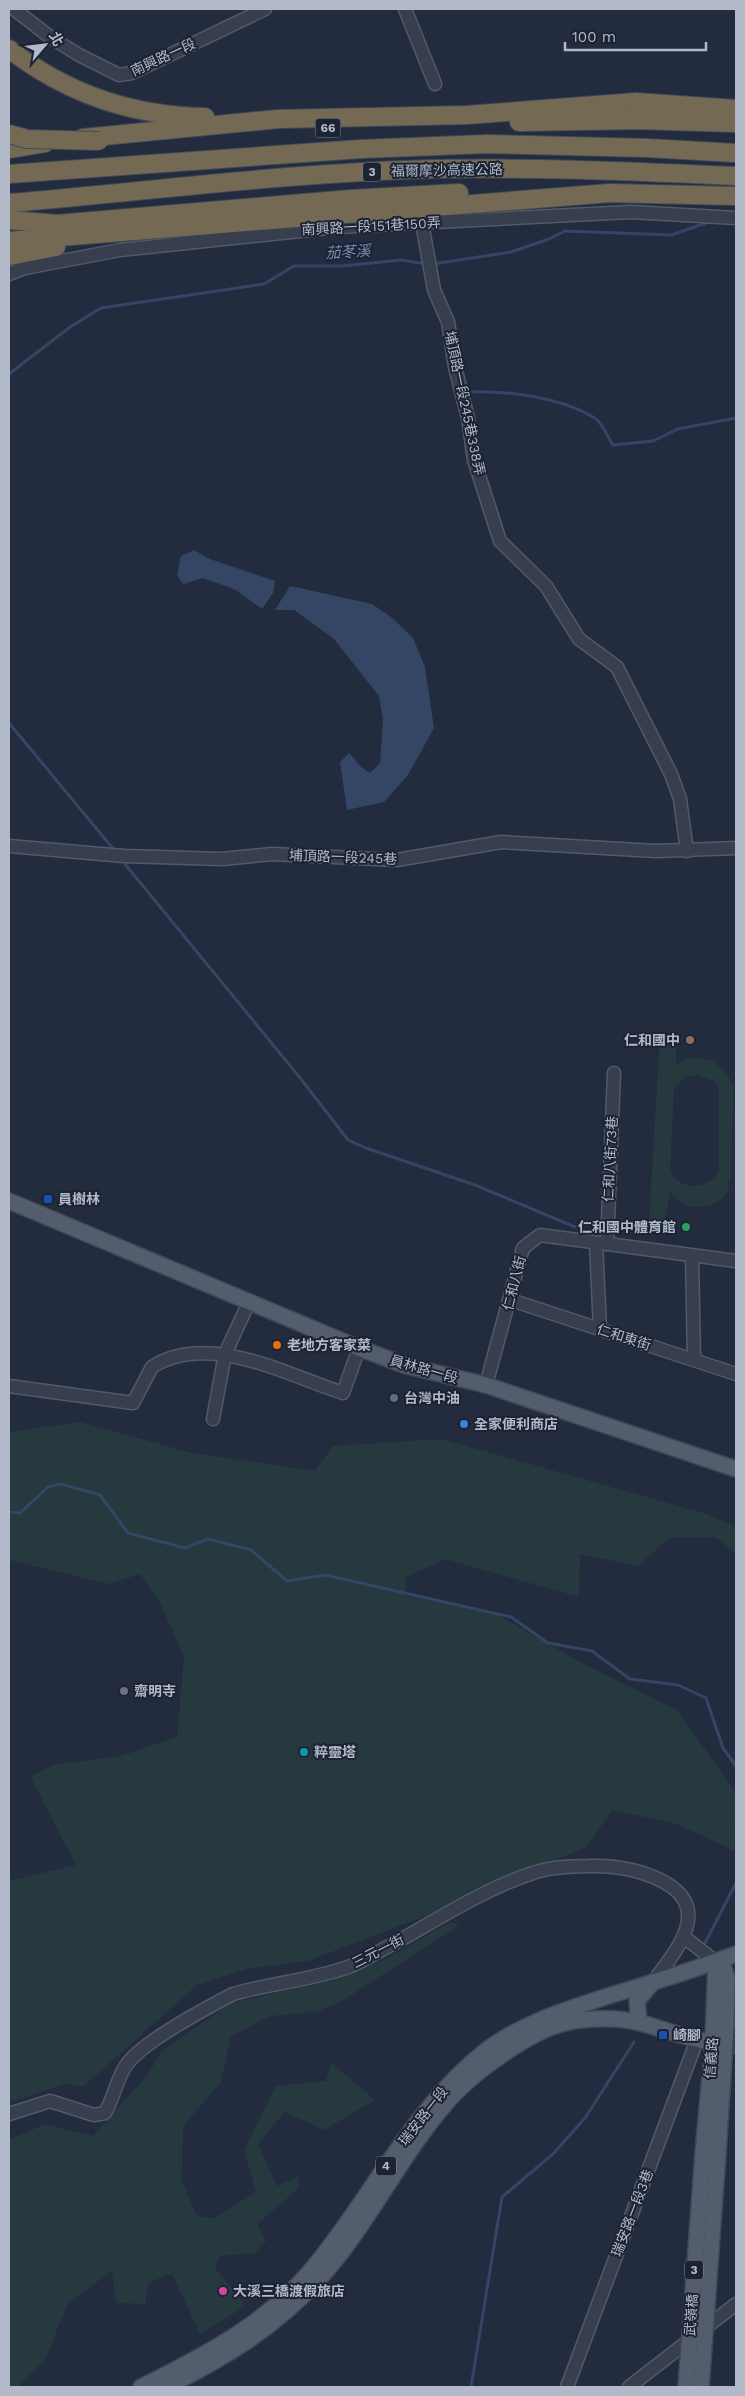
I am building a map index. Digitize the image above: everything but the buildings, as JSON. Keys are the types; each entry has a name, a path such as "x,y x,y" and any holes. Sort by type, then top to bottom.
{"highway":[{"path":"9,49 32,67 68,87 129,108 183,117 278,119 468,116 636,102 736,109"},
{"path":"9,149 69,139 278,119"},
{"name":"66","path":"9,134 27,139 99,141 358,126 639,120 736,123"},
{"name":"福爾摩沙高速公路","path":"9,174 360,149 488,144 647,148 736,153"},
{"name":"福爾摩沙高速公路","path":"9,203 124,194 215,182 403,170 512,168 736,176"},
{"path":"9,220 57,224 418,195 529,191 736,196"},
{"path":"9,241 610,193"},
{"path":"9,256 128,232"}],"main road":[{"name":"員林路一段","path":"9,1201 359,1348 404,1365 486,1385 736,1469"},
{"name":"瑞安路一段","path":"141,2387 216,2348 257,2322 293,2291 317,2264 345,2226 424,2112 446,2086 488,2049 528,2024 736,1954"},
{"path":"716,1962 723,1966 727,1977 725,2044"},
{"path":"639,2022 637,2001 654,1981"},
{"name":"瑞安路一段","path":"166,2387 219,2360 264,2331 298,2301 320,2278 352,2238 443,2107 485,2066 530,2037 556,2025 579,2020 603,2019 639,2022 697,2040 725,2044"},
{"name":"3","path":"725,2044 736,2025"},
{"name":"信義路","path":"703,2154 725,2044"},
{"name":"信義路","path":"718,2154 725,2044"},
{"name":"武嶺橋","path":"686,2387 703,2154"},
{"name":"武嶺橋","path":"701,2387 718,2154"}],"street":[{"name":"南興路一段","path":"14,9 57,42 119,75 132,73 265,9"},
{"path":"405,9 435,84"},
{"name":"南興路一段151巷150弄","path":"9,274 24,268 120,250 338,227 631,212 736,218"},
{"name":"埔頂路一段245巷338弄","path":"422,223 426,257 434,290 448,322 455,367 468,418 474,460 500,541 546,586 579,639 616,668 671,774 680,799 687,851"},
{"name":"埔頂路一段245巷","path":"9,846 124,856 222,859 272,854 397,860 501,842 656,851 736,848"},
{"name":"仁和八街73巷","path":"600,1329 601,1243 614,1073"},
{"name":"仁和八街","path":"486,1385 511,1300 523,1248 540,1235 736,1261"},
{"path":"692,1256 694,1359"},
{"name":"仁和東街","path":"511,1300 736,1374"},
{"path":"213,1419 225,1354 249,1302"},
{"path":"9,1386 133,1403 152,1367 177,1357 225,1354 254,1360 343,1393 359,1348"},
{"name":"三元一街","path":"9,2114 50,2101 94,2115 105,2113 127,2064 141,2050 216,2003 240,1992 352,1966 500,1887 534,1872 569,1866 606,1865 647,1875 664,1882 683,1898 688,1908 688,1920 684,1937 654,1981"},
{"path":"684,1937 716,1962"},
{"name":"瑞安路一段3巷","path":"567,2387 697,2040"},
{"path":"629,2387 736,2304"}],"shaded area":[{"path":"660,1039 676,1040 676,1065 686,1058 713,1060 729,1077 733,1087 731,1179 729,1189 725,1195 709,1205 696,1207 685,1205 670,1192 665,1221 649,1220","holes":["696,1075 714,1081 719,1089 719,1172 714,1178 701,1185 687,1185 681,1183 670,1172 674,1088 686,1077"]},
{"path":"80,1422 192,1453 315,1471 333,1446 442,1439 703,1513 736,1526 736,1554 715,1537 670,1537 638,1566 580,1554 579,1597 445,1559 405,1578 406,1596 493,1612 578,1661 677,1710 736,1793 734,1851 677,1824 613,1810 586,1847 423,1917 308,1961 250,1968 197,1985 83,2087 69,2083 9,2102 9,1881 76,1865 30,1776 54,1765 121,1756 177,1737 184,1656 160,1603 140,1574 108,1584 9,1560 9,1432"},
{"path":"450,1922 460,1925 342,2001 316,2012 270,2016 231,2036 221,2082 183,2126 182,2181 197,2216 214,2218 256,2192 244,2150 276,2086 326,2081 331,2062 375,2100 324,2130 285,2112 258,2144 277,2186 299,2176 298,2189 257,2224 266,2241 255,2253 220,2256 215,2268 246,2306 200,2334 172,2274 149,2282 145,2304 116,2303 112,2271 68,2303 45,2360 18,2387 9,2387 9,2140 45,2124 93,2136 148,2074 162,2051 231,2003 331,1980 388,1958"}],"water":[{"path":"194,550 210,559 275,581 273,593 262,609 236,590 203,578 183,584 177,575 181,556"},
{"path":"290,586 372,604 391,617 413,638 425,667 434,728 408,775 384,802 347,810 340,762 349,753 361,767 370,773 380,763 383,720 379,696 334,639 294,610 275,610"}],"waterway":[{"name":"茄苳溪","path":"433,264 511,252 549,239 565,231 671,235 709,222"},
{"name":"茄苳溪","path":"9,374 70,327 101,308 264,284 294,266 342,266 401,260 427,264"},
{"path":"466,392 498,392 533,396 567,405 599,421 613,445 653,441 678,429 736,418"},
{"path":"9,723 115,851"},
{"path":"125,864 301,1079 348,1140 366,1148 475,1185 575,1227"},
{"path":"9,1512 20,1513 48,1487 61,1484 100,1495 128,1533 185,1548 208,1539 251,1550 287,1581 325,1575 511,1617 548,1643 592,1651 630,1679 678,1685 706,1698 723,1748 736,1766"},
{"path":"705,1943 736,1883"},
{"path":"471,2387 502,2197 553,2154 585,2118 634,2042"}],"place":[{"name":"仁和國中","path":"690,1040"},
{"name":"員樹林","path":"48,1199"},
{"name":"仁和國中體育館","path":"686,1227"},
{"name":"老地方客家菜","path":"277,1345"},
{"name":"台灣中油","path":"394,1398"},
{"name":"全家便利商店","path":"464,1424"},
{"name":"齋明寺","path":"124,1691"},
{"name":"粹靈塔","path":"304,1752"},
{"name":"崎腳","path":"663,2035"},
{"name":"大溪三橋渡假旅店","path":"223,2291"}]}
